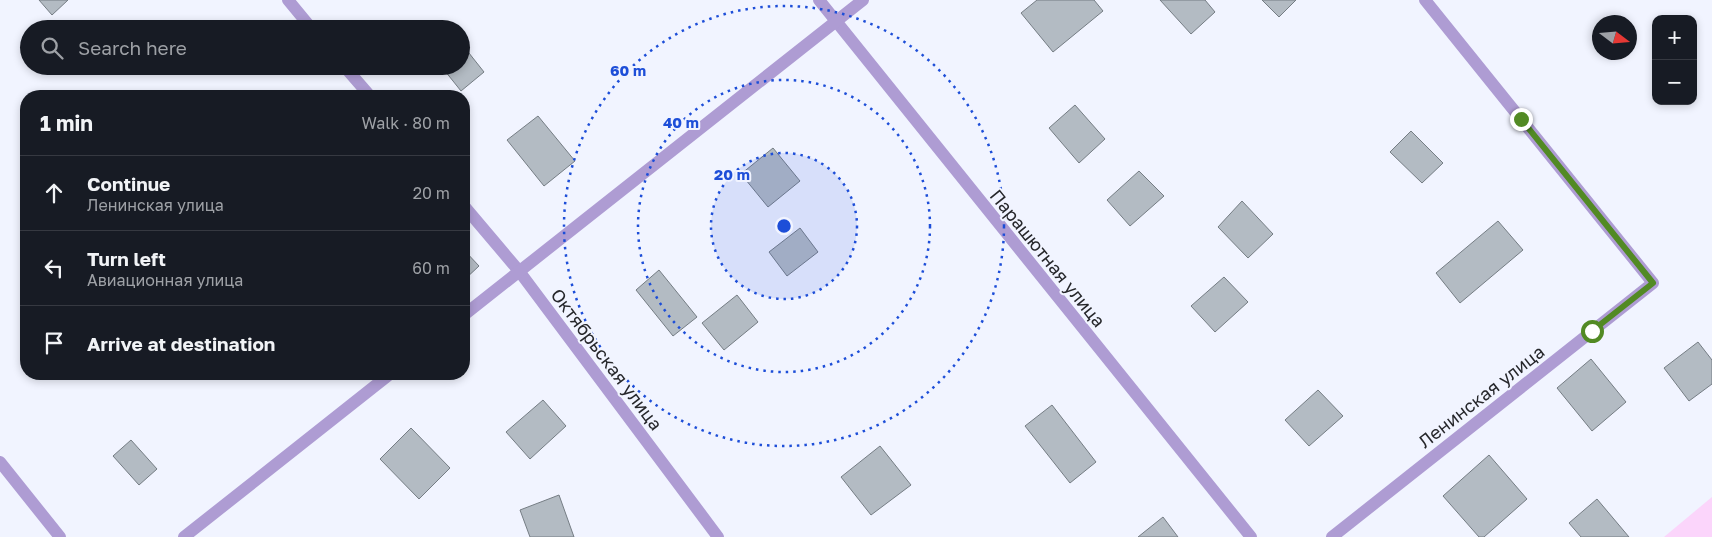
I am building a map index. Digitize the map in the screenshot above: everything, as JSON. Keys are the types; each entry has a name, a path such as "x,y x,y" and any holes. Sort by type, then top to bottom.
{"street":[{"path":"288,0 305,20"},
{"name":"Парашютная улица","path":"819,0 1251,537"},
{"path":"470,310 863,0"},
{"name":"Ленинская улица","path":"1332,537 1653,283 1425,0"},
{"path":"352,75 365,90"},
{"name":"Октябрьская улица","path":"470,213 519,271 718,537"},
{"path":"184,537 382,380"},
{"path":"0,462 60,537"}],"shaded area":[{"path":"1712,497 1712,537 1664,537"}],"building":[{"path":"39,0 68,0 52,15"},
{"path":"1037,0 1094,0 1103,11 1053,52 1021,13"},
{"path":"1160,0 1205,0 1215,12 1191,34"},
{"path":"1262,0 1296,0 1279,17"},
{"path":"470,54 484,72 460,90 448,75 470,75"},
{"path":"1075,105 1105,139 1079,163 1049,128"},
{"path":"538,116 575,161 544,186 507,140"},
{"path":"1411,131 1443,163 1422,183 1390,152"},
{"path":"773,148 800,181 768,207 741,174"},
{"path":"1139,171 1164,196 1130,226 1107,200"},
{"path":"1242,201 1273,234 1248,258 1218,227"},
{"path":"1498,221 1523,250 1460,303 1436,273"},
{"path":"800,228 818,252 787,276 769,252"},
{"path":"470,256 479,266 470,274"},
{"path":"659,270 697,317 673,336 636,290"},
{"path":"1224,277 1248,302 1215,332 1191,306"},
{"path":"737,295 758,322 724,350 702,323"},
{"path":"1698,342 1712,360 1712,384 1689,401 1664,368"},
{"path":"1591,359 1626,402 1592,431 1557,388"},
{"path":"1318,390 1343,416 1309,446 1285,420"},
{"path":"543,400 566,426 530,459 506,432"},
{"path":"1052,405 1096,462 1070,483 1025,426"},
{"path":"411,428 450,468 419,499 380,459"},
{"path":"131,440 157,469 139,485 113,456"},
{"path":"880,446 911,485 871,515 841,477"},
{"path":"1489,455 1527,499 1484,537 1479,537 1443,496"},
{"path":"559,495 574,537 530,537 520,510"},
{"path":"1597,499 1629,537 1581,537 1569,523"},
{"path":"1163,517 1178,537 1138,537"}],"route":[{"path":"1521,119 1653,283 1592,331"}]}
